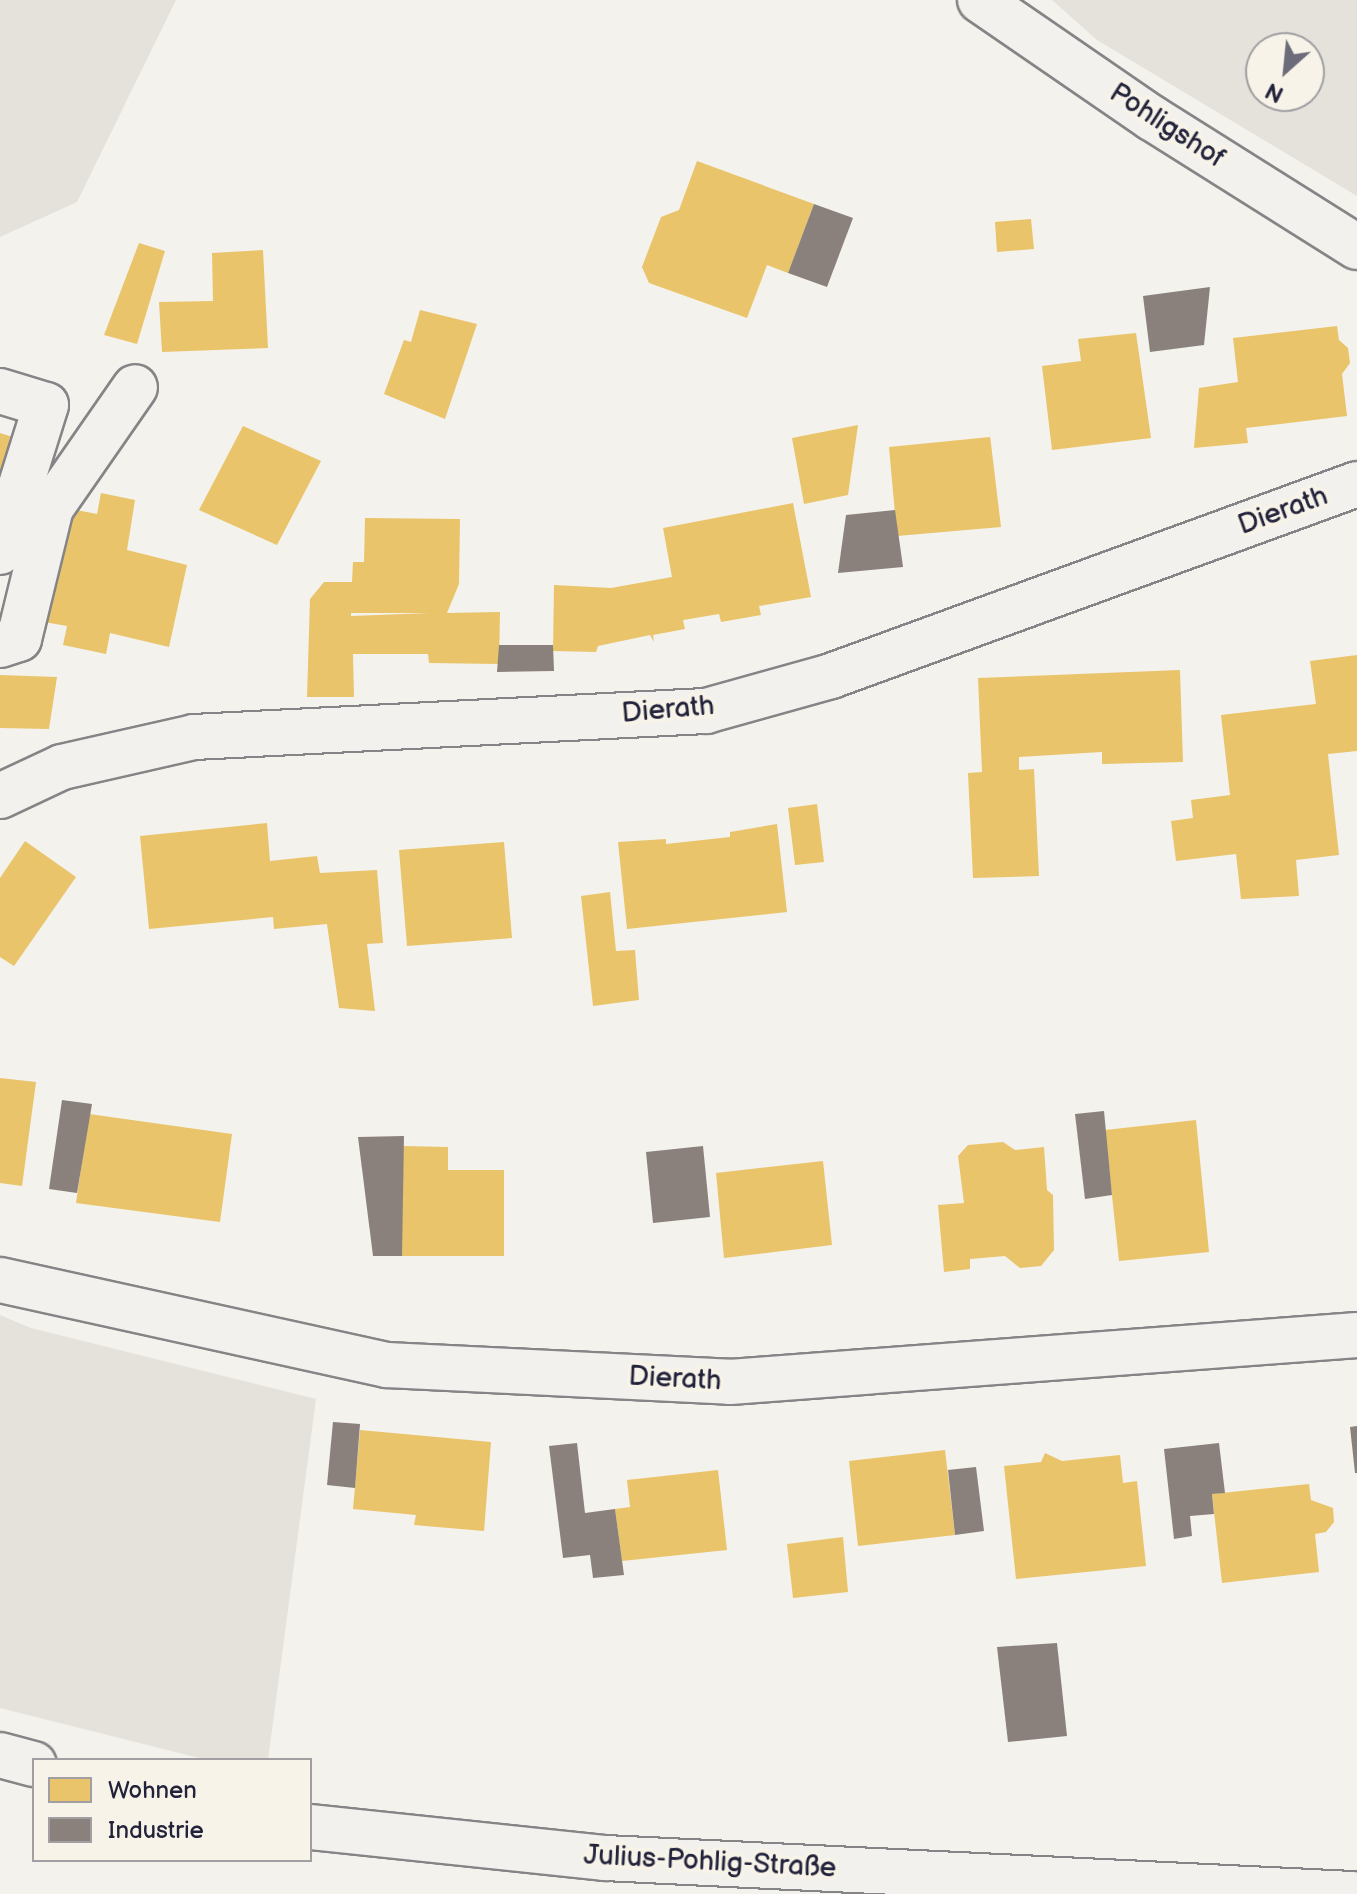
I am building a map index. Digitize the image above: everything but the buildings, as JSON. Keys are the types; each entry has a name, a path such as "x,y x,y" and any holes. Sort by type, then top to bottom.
{"street":[{"name":"Pohligshof","path":"980,0 1152,118 1357,247"},
{"path":"0,645 19,639 51,508 135,387"},
{"path":"0,391 46,405 0,552"},
{"name":"Dierath","path":"0,796 62,767 194,737 706,711 831,676 1357,484"},
{"name":"Dierath","path":"0,1280 387,1365 730,1382 1357,1335"},
{"path":"0,1755 32,1763"},
{"name":"Julius-Pohlig-Straße","path":"312,1827 605,1858 1352,1894"}],"shaded area":[{"path":"0,0 176,0 77,202 0,237"},
{"path":"1052,0 1357,0 1357,196 1097,40"},
{"path":"0,1315 31,1328 316,1399 268,1758 199,1758 0,1708"}]}
